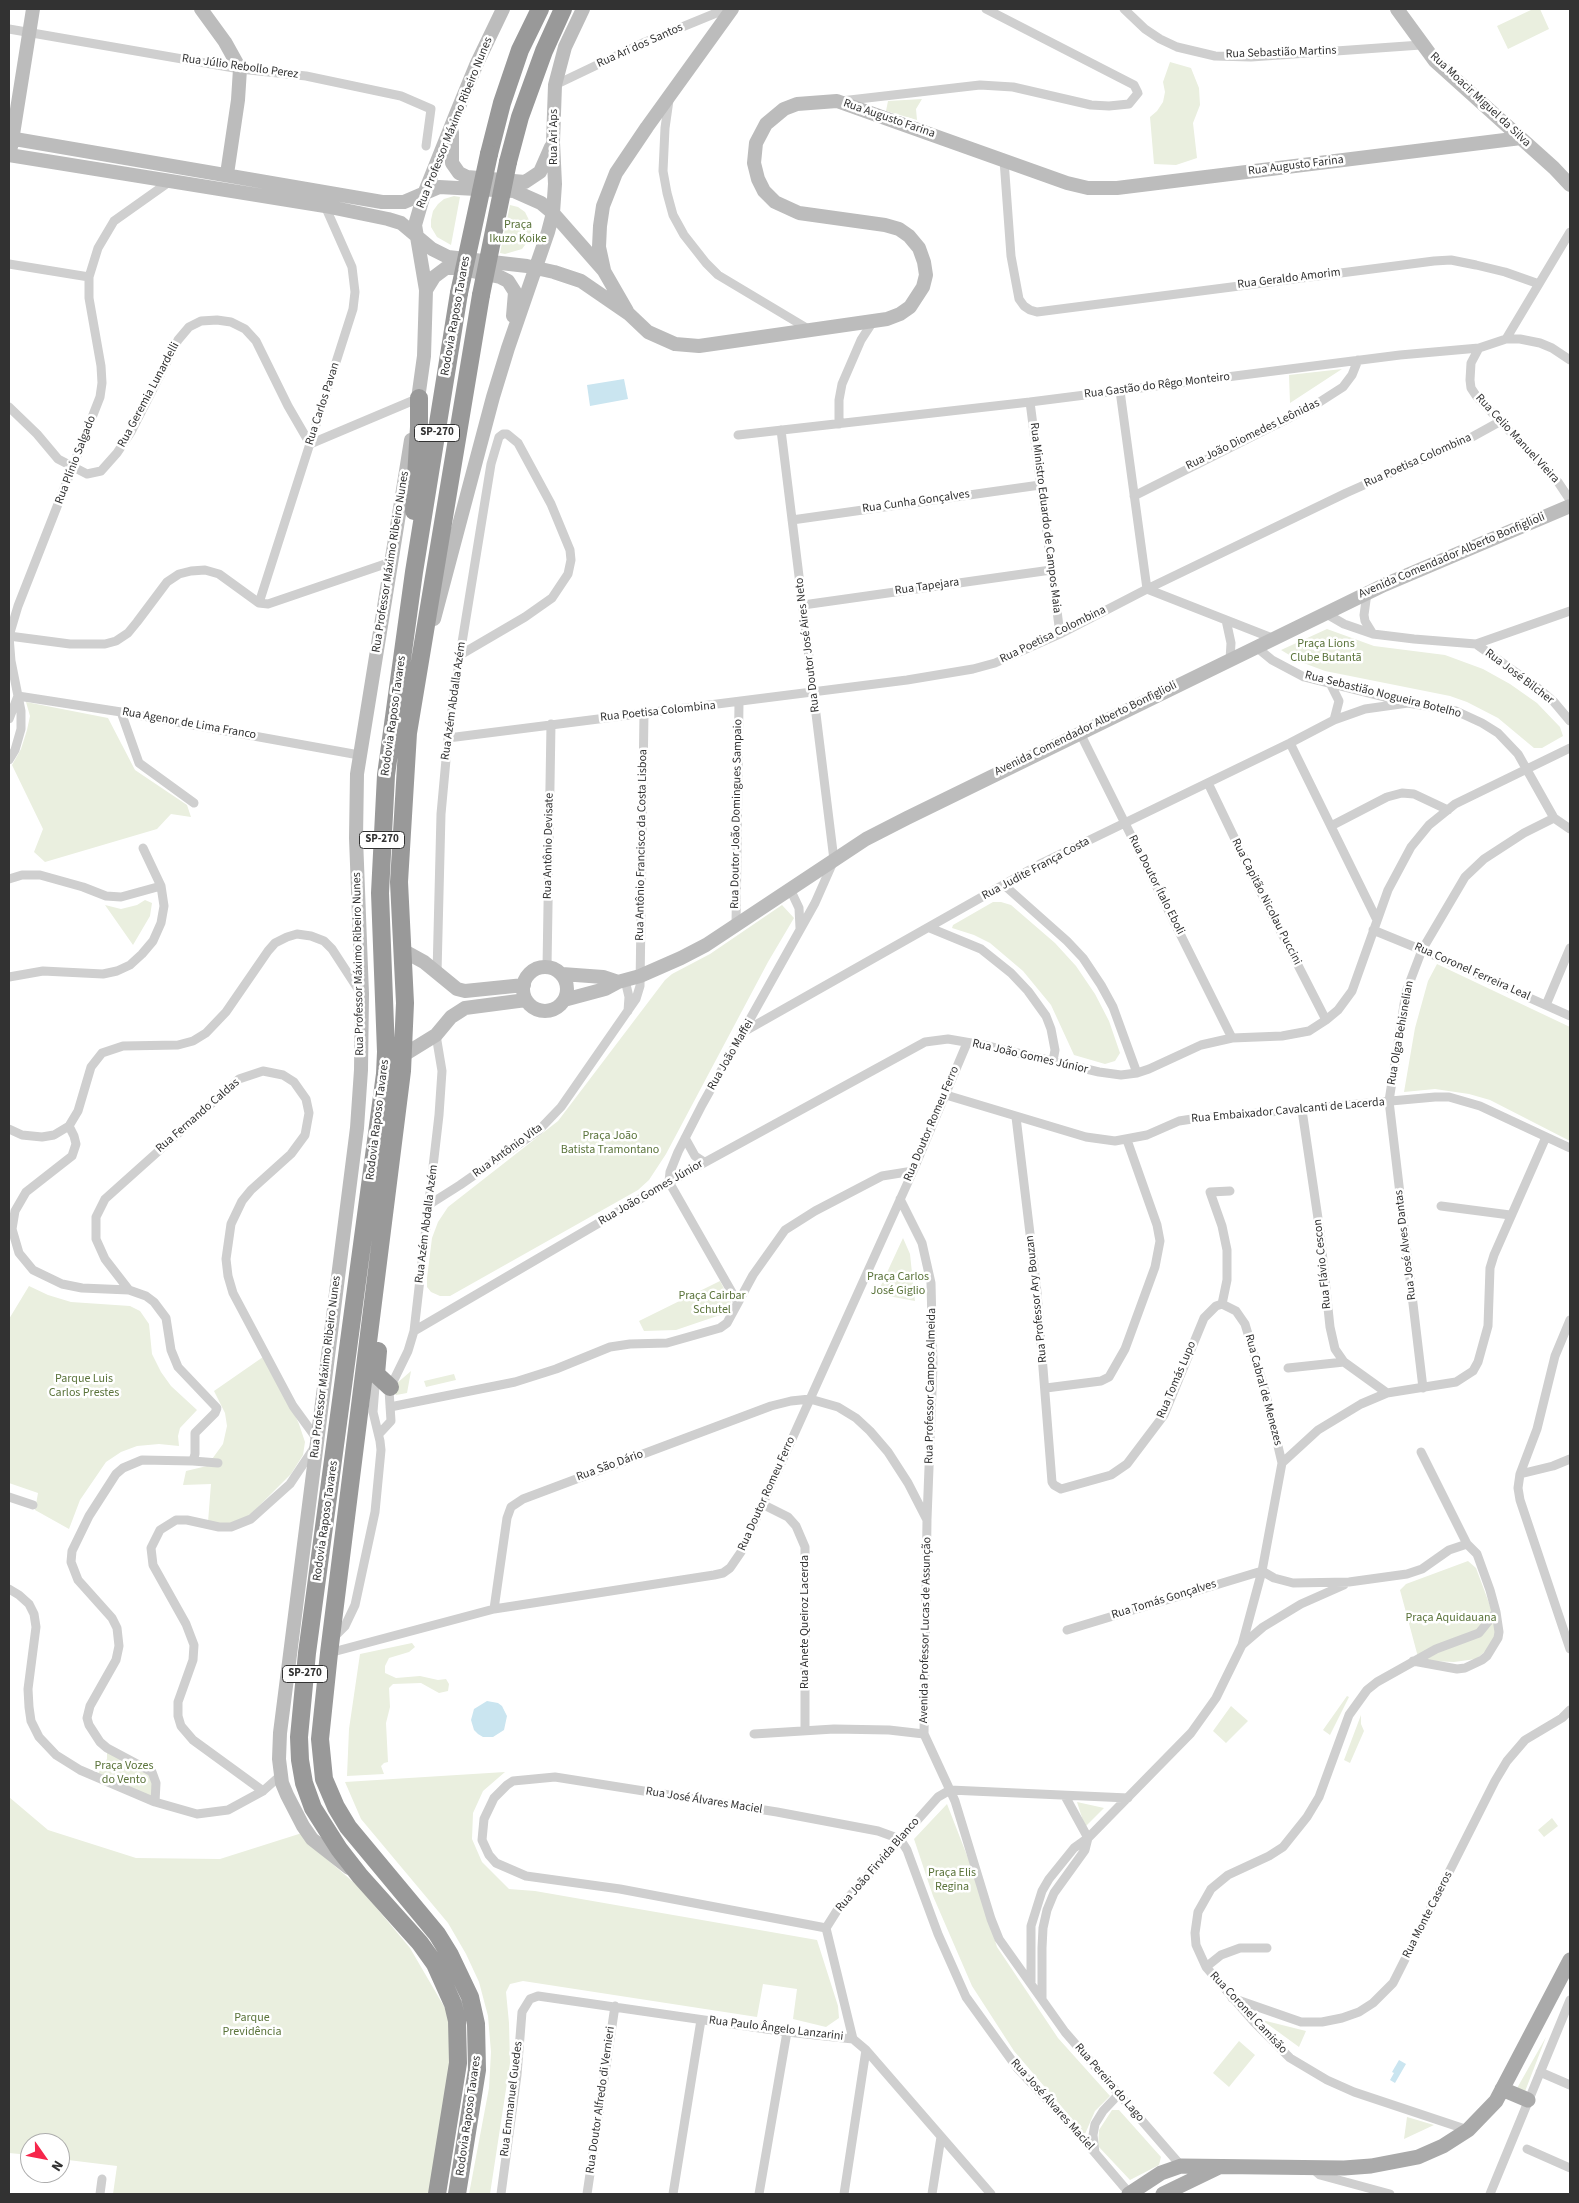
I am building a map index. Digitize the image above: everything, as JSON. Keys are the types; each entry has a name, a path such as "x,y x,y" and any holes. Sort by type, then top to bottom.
{"highway":[{"name":"Rodovia Raposo Tavares","path":"438,2194 458,2063 457,2021 453,2004 435,1964 420,1943 360,1876 313,1808 304,1783 299,1737 307,1653 385,1074 386,1052 380,893 382,832 386,775 414,572 459,294 488,154 502,103 517,59 540,9"},
{"name":"Rodovia Raposo Tavares","path":"457,2194 477,2070 478,2047 474,2015 463,1980 437,1934 348,1827 329,1791 322,1763 320,1739 330,1646 355,1457 378,1250 391,1169 402,1056 405,1003 404,951 399,882 408,733 481,295 508,162 520,116 544,51 563,9"},
{"path":"414,572 414,505 420,427 419,398"},
{"path":"378,1250 385,1276 386,1293 376,1374 390,1387"}],"main road":[{"path":"9,156 10,138 33,9"},
{"path":"200,9 224,42 240,69 238,100 227,174"},
{"name":"Rua Professor Máximo Ribeiro Nunes","path":"360,1876 329,1854 312,1838 303,1826 282,1783 279,1759 280,1733 357,1128 361,1070 362,994 356,838 359,755 419,398 424,356 426,290 415,235 415,225 424,194 452,123 477,63 503,9"},
{"name":"Rua Ari Aps","path":"536,269 553,213 555,184 553,142 555,85 566,46 583,9"},
{"name":"Rua Augusto Farina","path":"604,270 599,247 603,206 610,188 625,158 732,9"},
{"name":"Rua Moacir Miguel da Silva","path":"1396,9 1421,45 1454,79 1570,184"},
{"name":"Rua Augusto Farina","path":"9,156 325,206 388,219 401,223 432,249 448,257 501,262 554,272 581,281 629,314 648,332 663,340 686,346 710,345 872,323 900,314 917,298 924,287 926,275 919,248 909,236 899,229 885,224 814,216 786,208 775,202 764,191 758,179 754,163 754,151 761,132 766,124 776,116 797,104 837,101 1067,183 1088,188 1116,188 1521,138"},
{"path":"452,123 452,163 459,173 467,177 525,182 540,172 553,142"},
{"name":"Rua Augusto Farina","path":"10,138 382,202 404,202 439,186 514,191 529,197 553,213 604,270 615,286 629,314"},
{"path":"426,290 434,277 446,268 474,271 500,277 508,281 515,292 516,301 508,348"},
{"path":"419,668 508,348 536,269"},
{"name":"Avenida Comendador Alberto Bonfiglioli","path":"564,1000 605,989 681,958 736,925 877,833 1255,646 1367,593 1570,506"},
{"path":"404,951 418,958 450,985 465,991 524,985"},
{"path":"546,967 562,974 567,986 564,1000 556,1008 545,1010 534,1008 526,1000 524,985 532,972 546,967"},
{"name":"Avenida Comendador Alberto Bonfiglioli","path":"562,974 603,977 622,981"},
{"path":"402,1056 436,1035 452,1017 465,1008 526,1000"},
{"path":"1129,2194 1161,2173 1181,2166 1313,2169 1372,2166 1418,2157 1443,2146 1468,2130 1496,2101 1570,1960"},
{"path":"1502,2088 1528,2100"},
{"path":"1163,2194 1220,2167"}],"street":[{"name":"Rua Ari dos Santos","path":"555,85 643,43 726,9"},
{"path":"837,101 980,85 1013,87 1092,105 1109,106 1129,104 1138,93 1134,85 986,9"},
{"name":"Rua Sebastião Martins","path":"1124,9 1145,29 1160,39 1177,47 1215,56 1251,57 1421,45"},
{"name":"Rua Júlio Rebollo Perez","path":"9,29 240,69 306,76 401,96 431,109 426,146"},
{"path":"670,95 665,128 664,171 673,215 684,235 718,275 810,330"},
{"name":"Rua Geraldo Amorim","path":"1004,160 1011,256 1019,299 1024,306 1037,312 1451,260 1476,264 1539,284"},
{"name":"Rua Plínio Salgado","path":"9,760 16,750 21,729 9,636 18,606 100,397 102,383 89,298 89,277 98,248 114,222 169,182"},
{"name":"Rua Carlos Pavan","path":"259,602 353,309 352,267 325,206"},
{"path":"1506,339 1570,232"},
{"path":"9,264 89,277"},
{"name":"Rua Geremia Lunardelli","path":"9,407 37,434 58,459 87,474 94,474 101,471 117,453 131,432 178,340 189,327 201,321 217,320 232,322 245,329 256,341 288,406 310,444"},
{"path":"840,424 839,400 842,384 861,340 872,323"},
{"name":"Rua Gastão do Rêgo Monteiro","path":"738,435 1030,402 1358,360 1479,348 1506,339 1520,339 1540,344 1552,348 1570,360"},
{"name":"Rua Celio Manuel Vieira","path":"1479,348 1471,363 1470,380 1477,397 1558,482 1570,500"},
{"name":"Rua João Diomedes Leônidas","path":"1134,496 1322,401 1348,382 1358,360"},
{"path":"1120,391 1147,589 1272,638"},
{"path":"310,444 419,398"},
{"name":"Rua Ministro Eduardo de Campos Maia","path":"1030,402 1060,634"},
{"name":"Rua Poetisa Colombina","path":"448,738 551,724 739,703 973,669 1012,657 1147,589 1346,493 1472,437 1501,422"},
{"name":"Rua Doutor José Aires Neto","path":"781,430 834,860"},
{"name":"Rua Azém Abdalla Azém","path":"437,973 441,814 448,738 460,654 491,464 496,442 503,434 510,435 523,452 551,504 567,543 571,560 564,581 552,598 525,617 460,654"},
{"name":"Rua Cunha Gonçalves","path":"792,520 1040,485"},
{"path":"9,636 70,644 105,644 116,641 128,633 138,622 166,582 179,574 191,571 205,570 219,574 259,602 268,604 390,562"},
{"name":"Rua Tapejara","path":"803,605 1051,570"},
{"path":"1367,593 1364,615 1374,634"},
{"path":"1476,644 1570,611"},
{"name":"Rua José Bilcher","path":"1325,613 1344,624 1374,634 1414,640 1476,644 1539,689 1554,702 1570,721"},
{"path":"1226,620 1230,636 1230,660"},
{"name":"Rua Sebastião Nogueira Botelho","path":"1255,646 1285,668 1304,677 1331,685 1376,693 1408,703 1456,711 1482,723 1507,741 1527,769 1554,818"},
{"path":"1331,685 1339,701 1334,720"},
{"path":"9,719 18,696"},
{"name":"Rua Agenor de Lima Franco","path":"18,696 121,712 359,755"},
{"name":"Rua Doutor João Domingues Sampaio","path":"736,925 739,703"},
{"name":"Rua Judite França Costa","path":"744,1031 930,928 1042,863 1334,720 1366,709 1408,703"},
{"path":"121,712 139,763 194,803"},
{"name":"Rua Antônio Francisco da Costa Lisboa","path":"640,976 644,713"},
{"name":"Rua Antônio Devisate","path":"546,967 551,724"},
{"name":"Rua Doutor Ítalo Eboli","path":"1080,733 1232,1038"},
{"path":"1290,743 1376,918"},
{"name":"Rua João Gomes Júnior","path":"414,1331 704,1162 912,1048 938,1039 967,1043 1053,1060 1099,1072 1121,1075 1137,1073 1200,1045 1232,1038 1295,1035 1309,1031 1338,1010 1352,991 1376,918 1388,890 1411,847 1429,825 1448,810 1494,784 1570,748"},
{"name":"Rua Capitão Nicolau Puccini","path":"1208,782 1258,887 1326,1020"},
{"path":"1331,826 1388,797 1402,793 1414,794 1448,810"},
{"path":"1554,818 1570,829"},
{"name":"Rua Olga Behisnelian","path":"1389,1101 1406,992 1422,950 1457,888 1471,870 1510,842 1554,818"},
{"path":"9,977 43,971 103,974 117,971 130,965 142,954 153,941 161,923 164,906 162,886 143,848"},
{"name":"Rua João Maffei","path":"670,1182 673,1163 685,1138 800,931 824,886 834,860"},
{"path":"9,879 40,875 83,886 106,896 121,897 162,886"},
{"path":"1004,885 1067,941 1083,958 1101,985 1112,1007 1137,1073"},
{"path":"790,889 801,917 800,931"},
{"path":"930,928 981,949 1011,973 1028,991 1046,1016 1051,1029 1055,1050 1053,1060"},
{"name":"Rua Coronel Ferreira Leal","path":"1373,930 1570,1016"},
{"path":"9,1129 22,1135 42,1137 54,1135 69,1126 78,1111 91,1067 102,1052 123,1046 178,1045 193,1041 206,1033 226,1012 268,951 275,943 287,937 297,934 312,936 324,941 332,949 362,994"},
{"path":"1546,1005 1570,948"},
{"name":"Rua Antônio Vita","path":"430,1204 539,1130 561,1107 628,1014 639,993 640,976"},
{"path":"622,981 629,997 628,1014"},
{"name":"Rua Azém Abdalla Azém","path":"379,1434 391,1421 388,1395 390,1387 408,1351 414,1331 430,1204 442,1070 436,1035"},
{"name":"Rua Doutor Romeu Ferro","path":"330,1646 494,1609 723,1573 730,1568 741,1552 900,1199 967,1043"},
{"name":"Rua Fernando Caldas","path":"129,1290 105,1259 96,1239 96,1217 105,1199 239,1079 263,1071 283,1075 294,1082 306,1099 309,1113 305,1135 291,1154 251,1190 242,1201 231,1224 226,1259 228,1276 237,1301 293,1406 316,1441"},
{"name":"Rua Embaixador Cavalcanti de Lacerda","path":"946,1095 1086,1138 1115,1141 1127,1140 1186,1120 1435,1097 1456,1099 1480,1106 1570,1148"},
{"name":"Rua José Alves Dantas","path":"1389,1101 1423,1388"},
{"name":"Rua Flávio Cescon","path":"1302,1110 1320,1232 1330,1328 1335,1349 1344,1362 1387,1393"},
{"name":"Rua Professor Ary Bouzan","path":"1016,1117 1046,1388 1052,1482"},
{"path":"69,1126 76,1144 72,1156 32,1186 20,1200 12,1220 14,1242 19,1253 33,1270 62,1284 82,1288 129,1290 146,1296 161,1309 166,1318 171,1350 178,1367 217,1408 215,1413 195,1432 195,1454 193,1461"},
{"path":"1282,1463 1318,1430 1361,1404 1387,1393 1456,1382 1473,1371 1478,1362 1488,1326 1490,1268 1510,1215 1546,1137"},
{"path":"685,1138 696,1156 704,1162"},
{"path":"1046,1388 1101,1381 1109,1377 1125,1349 1154,1268 1160,1241 1157,1225 1127,1140"},
{"path":"390,1407 515,1382 556,1369 610,1347 630,1344 667,1343 720,1328 727,1323 754,1275 786,1230 816,1211 882,1176 912,1171"},
{"path":"670,1182 738,1303"},
{"path":"1222,1304 1226,1280 1227,1250 1222,1226 1210,1192 1230,1191"},
{"name":"Rua Professor Campos Almeida","path":"900,1199 922,1243 931,1283 933,1365 927,1520"},
{"path":"1441,1206 1510,1215"},
{"name":"Rua Cabral de Menezes","path":"1222,1304 1236,1311 1245,1324 1265,1391 1282,1463 1262,1570"},
{"name":"Rua Tomás Lupo","path":"1052,1482 1061,1489 1111,1475 1127,1464 1164,1416 1204,1318 1216,1306 1222,1304"},
{"path":"1570,1320 1555,1356 1537,1429 1520,1474 1518,1488 1520,1500 1570,1649"},
{"path":"1288,1368 1344,1362"},
{"path":"330,1646 345,1626 355,1605 375,1512 381,1450 379,1434 372,1412 376,1374"},
{"name":"Avenida Professor Lucas de Assunção","path":"810,1399 838,1407 856,1418 870,1431 888,1452 908,1483 927,1520 924,1734 958,1810 991,1919 1004,1947 1031,1982"},
{"name":"Rua São Dário","path":"494,1609 507,1518 515,1503 771,1406 791,1400 810,1399"},
{"path":"263,1791 193,1740 181,1726 178,1716 178,1702 193,1660 194,1645 186,1624 152,1565 151,1548 160,1530 176,1520 187,1520 219,1527 231,1527 251,1519 290,1484 316,1441"},
{"path":"1413,1661 1458,1669 1465,1668 1487,1656 1498,1638 1499,1632 1496,1612 1479,1560 1467,1544 1421,1452"},
{"path":"155,1802 156,1788 152,1772 107,1748 100,1742 89,1725 87,1718 90,1706 116,1660 120,1646 117,1628 112,1618 78,1580 71,1562 72,1551 75,1541 102,1495 123,1468 142,1460 154,1459 218,1463"},
{"path":"1520,1474 1553,1466 1570,1459"},
{"path":"9,1497 32,1505"},
{"name":"Rua Anete Queiroz Lacerda","path":"762,1504 788,1517 796,1526 805,1547 805,1730"},
{"path":"1031,1982 1032,1926 1042,1891 1057,1868 1074,1848 1088,1838 1198,1725 1216,1698 1242,1645 1262,1570 1274,1578 1293,1583 1349,1582 1422,1569 1449,1550 1467,1544"},
{"name":"Rua Tomás Gonçalves","path":"1067,1630 1262,1570"},
{"path":"1242,1645 1263,1627 1301,1604 1349,1582"},
{"path":"9,1589 19,1594 29,1604 34,1614 36,1627 29,1698 32,1721 39,1737 56,1755 80,1770 155,1802 185,1812 212,1813 228,1810 263,1791 281,1775"},
{"name":"Rua Coronel Camisão","path":"1468,2130 1377,2100 1327,2080 1290,2058 1232,1998 1206,1967 1196,1946 1195,1933 1198,1912 1212,1889 1228,1875 1269,1856 1283,1847 1294,1835 1319,1797 1349,1715 1367,1690 1377,1682 1436,1649 1479,1633 1496,1612"},
{"name":"Rua Monte Caseros","path":"1232,1998 1259,2005 1301,2022 1322,2022 1342,2018 1359,2012 1373,2003 1393,1983 1495,1781 1507,1761 1525,1740 1562,1718 1570,1710"},
{"path":"754,1734 805,1730 889,1730 924,1734"},
{"name":"Rua José Álvares Maciel","path":"826,1928 620,1889 526,1876 496,1863 489,1855 482,1840 484,1818 494,1798 513,1781 555,1777 786,1814 878,1831 900,1839 907,1850 938,1934 966,1997 1018,2069 1095,2153 1129,2194"},
{"path":"950,1790 1128,1798"},
{"name":"Rua João Firvida Blanco","path":"826,1928 838,1909 900,1839 938,1797 950,1790"},
{"path":"1042,1999 1043,1928 1048,1910 1054,1893 1085,1850 1088,1838 1065,1796"},
{"path":"826,1928 853,2039"},
{"path":"1206,1967 1221,1955 1240,1948 1267,1948"},
{"name":"Rua Pereira do Lago","path":"1031,1982 1065,2032 1193,2180"},
{"name":"Rua Paulo Ângelo Lanzarini","path":"525,2004 530,1999 538,1996 787,2032 853,2039 866,2050 991,2194"},
{"path":"1490,2194 1570,2000"},
{"name":"Rua Emmanuel Guedes","path":"501,2194 517,2075 522,2012 525,2004"},
{"name":"Rua Doutor Alfredo di Vernieri","path":"587,2194 614,2006"},
{"path":"673,2194 701,2020"},
{"path":"759,2194 787,2032"},
{"path":"844,2194 866,2050"},
{"path":"1540,2072 1570,2085"},
{"path":"1095,2153 1092,2135 1095,2124 1103,2111 1119,2094"},
{"path":"932,2194 941,2136"},
{"path":"1526,2149 1570,2168"},
{"path":"1313,2169 1320,2175 1390,2194"},
{"path":"100,2194 102,2179"}],"green space":[{"path":"1533,9 1540,9 1549,29 1508,49 1497,26"},
{"path":"1170,62 1191,68 1199,88 1200,105 1193,123 1197,158 1176,165 1154,164 1150,117 1163,102 1165,92 1163,82"},
{"path":"922,99 916,109 917,120 886,111 888,101"},
{"name":"Praça Ikuzo Koike","path":"454,196 460,197 451,245 437,237 431,227 431,220 433,211 438,204 444,199"},
{"name":"Praça Ikuzo Koike","path":"510,205 518,207 525,212 530,222 531,231 528,241 522,249 505,254 500,253"},
{"path":"1342,369 1290,403 1289,375"},
{"name":"Praça Lions Clube Butantã","path":"1327,629 1374,646 1445,655 1483,669 1510,684 1537,703 1560,727 1563,736 1542,748 1534,748 1498,718 1467,702 1450,696 1325,671 1301,662 1281,650"},
{"path":"26,702 108,718 135,770 187,805 191,817 171,814 157,829 45,862 34,852 43,829 12,765 21,749 27,730 30,716"},
{"path":"145,900 152,903 150,916 133,945 105,905 121,909 137,905"},
{"path":"993,902 1011,905 1055,943 1076,966 1095,994 1109,1021 1120,1053 1115,1061 1105,1064 1074,1055 1051,1005 1023,971 990,943 974,935 952,928 953,925"},
{"name":"Praça João Batista Tramontano","path":"782,905 794,918 768,962 666,1154 649,1180 638,1190 450,1296 440,1296 431,1292 427,1287 427,1278 432,1238 438,1222 448,1207 558,1121 665,980 672,974 710,954"},
{"path":"1437,964 1570,1027 1570,1141 1490,1100 1469,1094 1435,1089 1404,1092 1415,1028 1428,981"},
{"name":"Praça Carlos José Giglio","path":"903,1238 910,1254 915,1301 877,1294"},
{"name":"Praça Cairbar Schutel","path":"720,1281 731,1302 723,1314 676,1330 644,1331 639,1321"},
{"name":"Parque Luis Carlos Prestes","path":"29,1286 48,1295 71,1302 130,1306 140,1311 149,1324 152,1354 161,1372 171,1386 197,1410 180,1428 178,1436 179,1446 159,1444 137,1446 121,1452 106,1462 80,1500 69,1529 35,1510 38,1493 9,1483 9,1319"},
{"path":"263,1357 285,1393 299,1424 305,1442 303,1455 291,1474 252,1513 238,1523 225,1525 208,1522 211,1484 183,1485 186,1471 207,1466 223,1444 227,1426 225,1413 214,1391"},
{"path":"411,1371 407,1393 396,1395 393,1392 396,1384"},
{"path":"454,1374 456,1380 426,1387 424,1381"},
{"name":"Praça Aquidauana","path":"1468,1561 1476,1568 1492,1611 1496,1628 1492,1646 1476,1659 1454,1662 1432,1661 1418,1657 1400,1590 1406,1584"},
{"path":"412,1643 415,1647 409,1652 389,1658 385,1666 385,1673 396,1678 420,1676 438,1680 446,1679 449,1684 448,1691 439,1693 421,1683 393,1684 389,1688 390,1707 386,1723 388,1762 381,1766 384,1774 347,1776 349,1729 360,1654"},
{"path":"1347,1696 1349,1697 1330,1735 1323,1730"},
{"path":"1231,1706 1248,1721 1226,1743 1213,1731"},
{"path":"1361,1715 1361,1724 1364,1731 1350,1763 1344,1760"},
{"name":"Praça Vozes do Vento","path":"107,1748 153,1774 155,1802 96,1777 107,1759"},
{"path":"505,1772 483,1791 473,1813 472,1839 482,1862 509,1889 535,1891 817,1940 838,2006 839,2018 826,2027 793,2019 797,1989 763,1984 757,2017 523,1981 510,1984 506,1992 510,2063 490,2194 469,2194 489,2088 491,2052 488,2016 479,1982 466,1954 448,1923 361,1819 345,1782"},
{"name":"Parque Previdência","path":"9,1797 48,1830 136,1858 220,1859 302,1833 329,1861 359,1887 410,1948 449,2015 451,2077 431,2194 113,2194 117,2166 70,2160 70,2133 20,2133 20,2154 9,2153"},
{"path":"1077,1802 1104,1808 1085,1827"},
{"name":"Praça Elis Regina","path":"947,1804 973,1871 997,1947 1058,2038 1110,2096 1095,2111 1085,2134 1014,2051 972,1986 933,1896 914,1839"},
{"path":"1552,1818 1558,1826 1544,1837 1538,1830"},
{"path":"1262,2020 1306,2031 1299,2047"},
{"path":"1546,2037 1524,2094 1516,2090"},
{"path":"1239,2041 1255,2055 1229,2087 1213,2073"},
{"path":"1112,2110 1119,2110 1161,2157 1159,2165 1130,2180 1098,2146 1099,2130"},
{"path":"1407,2117 1434,2125 1404,2139"}],"water":[{"path":"624,379 628,399 590,406 587,385"},
{"path":"487,1701 498,1703 502,1706 507,1716 504,1730 493,1737 483,1737 478,1734 474,1730 471,1720 474,1709"},
{"path":"1399,2060 1406,2064 1395,2083 1390,2080"}]}
